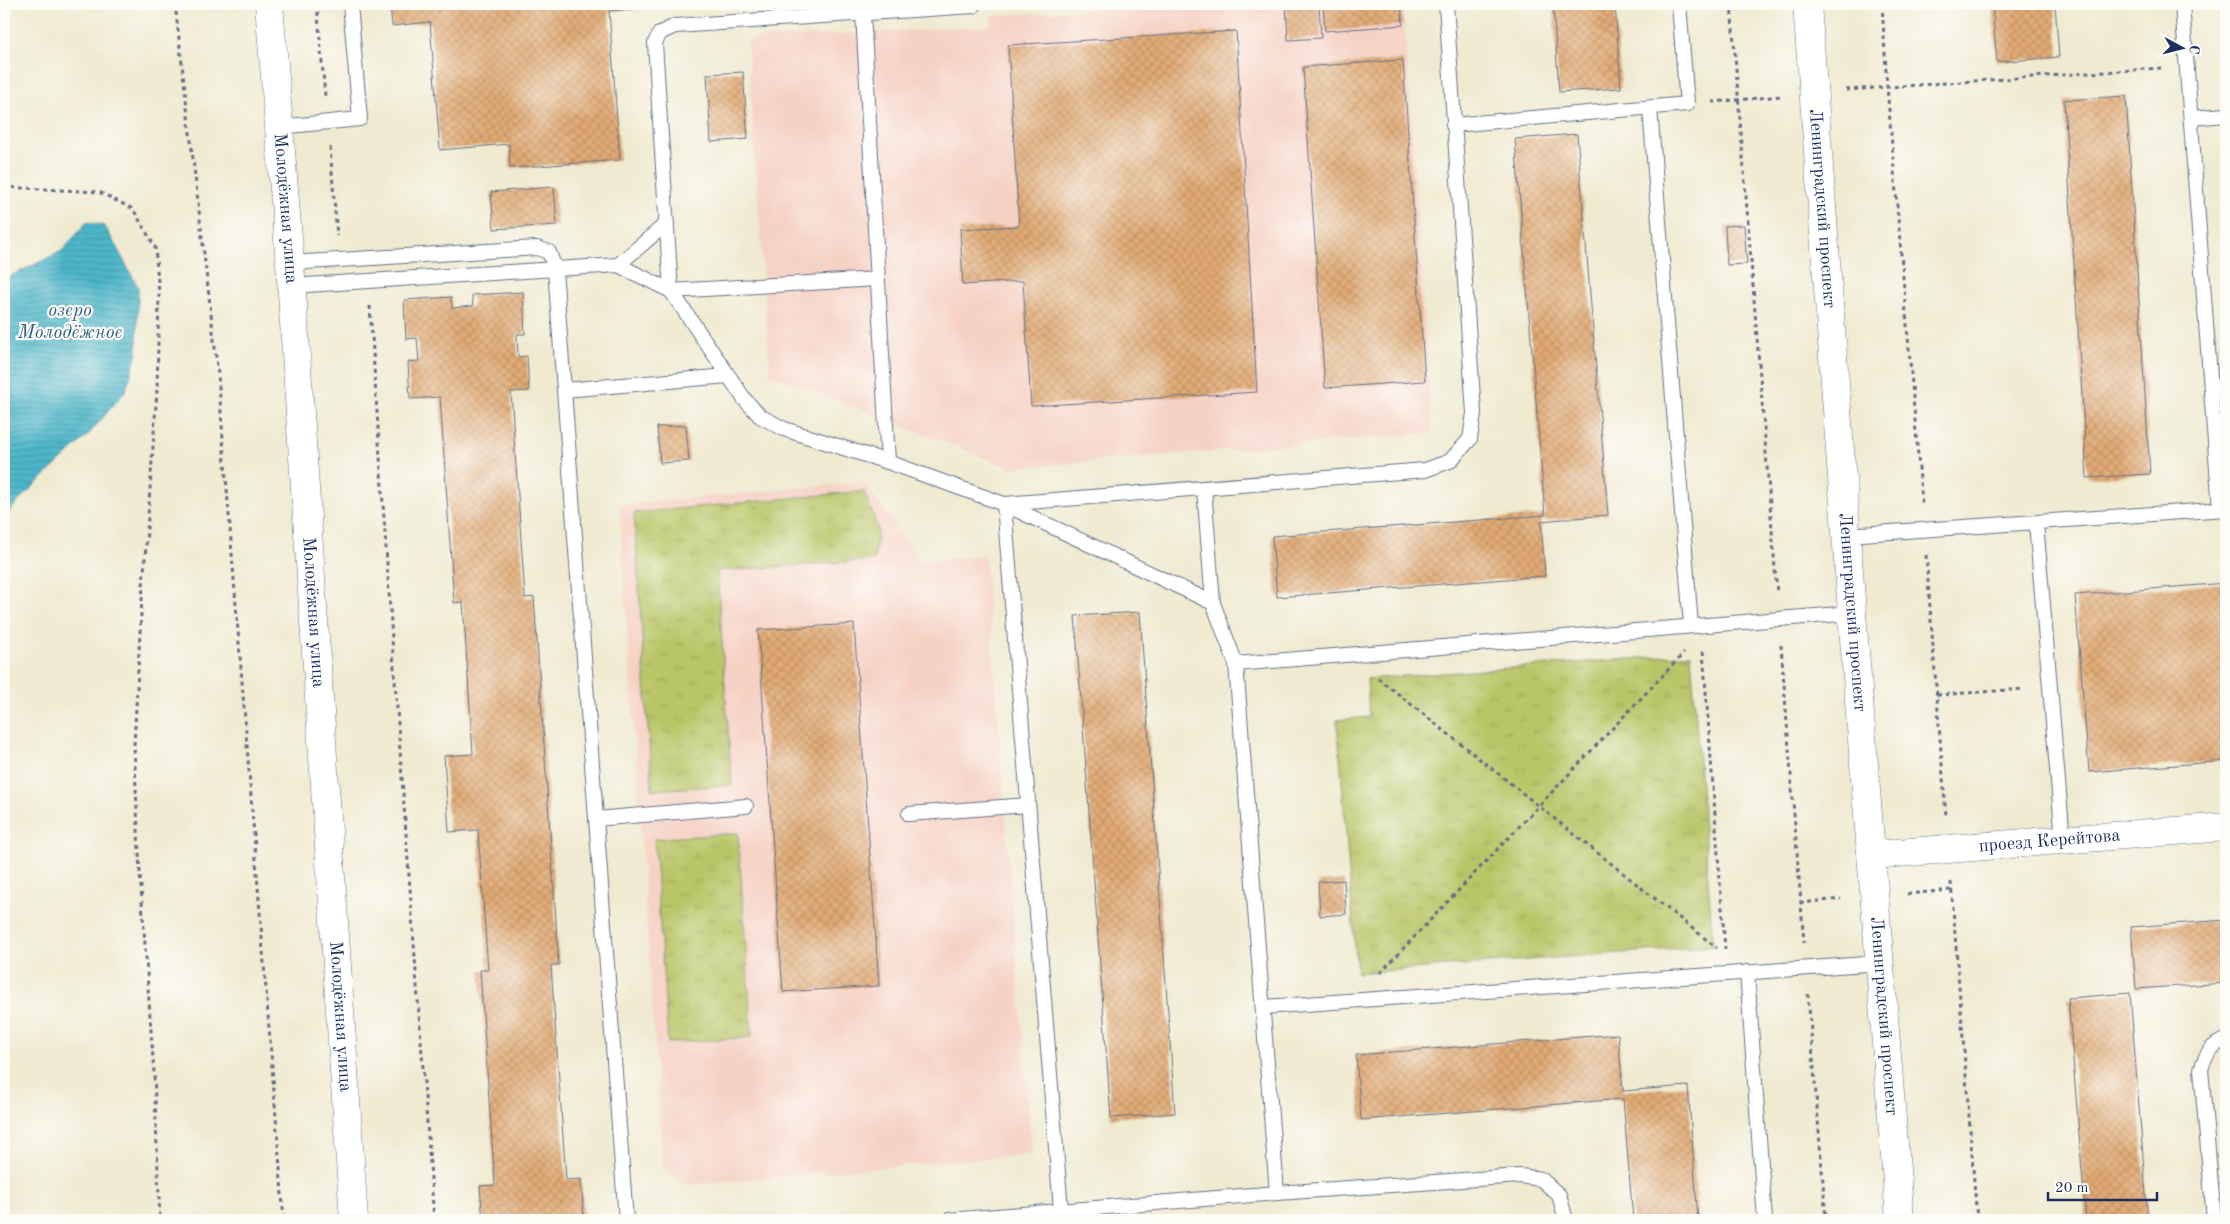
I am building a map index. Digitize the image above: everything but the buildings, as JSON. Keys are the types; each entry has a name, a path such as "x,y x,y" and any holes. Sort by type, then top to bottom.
{"street":[{"name":"Молодёжная улица","path":"269,4 290,275 354,1220"},
{"name":"Ленинградский проспект","path":"1807,4 1852,613 1900,1220"},
{"name":"проезд Керейтова","path":"1872,855 2226,827"}],"lane":[{"path":"279,127 360,119 350,4"},
{"path":"1004,504 1425,470 1450,461 1470,439 1474,413 1446,4"},
{"path":"1453,126 1687,104 1679,4"},
{"path":"1847,535 2223,509 2182,4"},
{"path":"972,6 674,26 660,33 655,42 671,291 745,400 760,416 784,429 888,462 1004,504 1213,603"},
{"path":"863,13 888,462"},
{"path":"1650,108 1698,628"},
{"path":"2191,118 2226,115"},
{"path":"618,265 667,224"},
{"path":"290,275 347,260 536,248 549,252 555,269 626,1220"},
{"path":"290,275 360,282 618,265 671,291 878,279"},
{"path":"564,390 728,376"},
{"path":"1204,488 1213,603 1236,664 1278,1193"},
{"path":"1004,504 1061,1210"},
{"path":"2036,523 2063,840"},
{"path":"1236,664 1698,628 1852,613"},
{"path":"909,814 1028,805"},
{"path":"596,819 746,806"},
{"path":"1263,1007 1880,963"},
{"path":"1747,972 1765,1220"},
{"path":"2214,1220 2201,1069 2206,1053 2219,1042 2226,1040"},
{"path":"949,1220 983,1219 1061,1210 1278,1193 1520,1176 1541,1180 1559,1195 1566,1220"}],"path":[{"path":"175,4 218,374 284,1220"},
{"path":"317,4 338,244 347,260"},
{"path":"1731,4 1826,1220"},
{"path":"1882,4 1977,1220"},
{"path":"1687,104 1887,86 2187,66"},
{"path":"4,187 100,192 133,210 155,247 159,294 156,391 134,745 140,873 154,1073 160,1220"},
{"path":"360,282 370,297 434,1220"},
{"path":"1348,654 1725,955 1698,628"},
{"path":"1355,1000 1538,806 1698,628"},
{"path":"1937,695 2050,688"}],"shaded area":[{"path":"1089,4 1403,4 1432,433 1011,468 770,374 747,39 991,26 991,16 1089,10"},
{"path":"864,482 920,561 985,556 1032,1154 685,1185 663,1167 619,505"}],"green space":[{"path":"864,491 878,529 874,560 717,571 732,785 652,790 634,513"},
{"path":"1691,654 1713,946 1357,973 1337,720 1369,717 1367,679"},
{"path":"738,833 752,1037 668,1043 654,839"}],"water":[{"name":"озеро Молодёжное","path":"87,222 105,226 138,287 137,354 126,390 88,435 23,496 4,518 4,277 7,278 62,251"}]}
